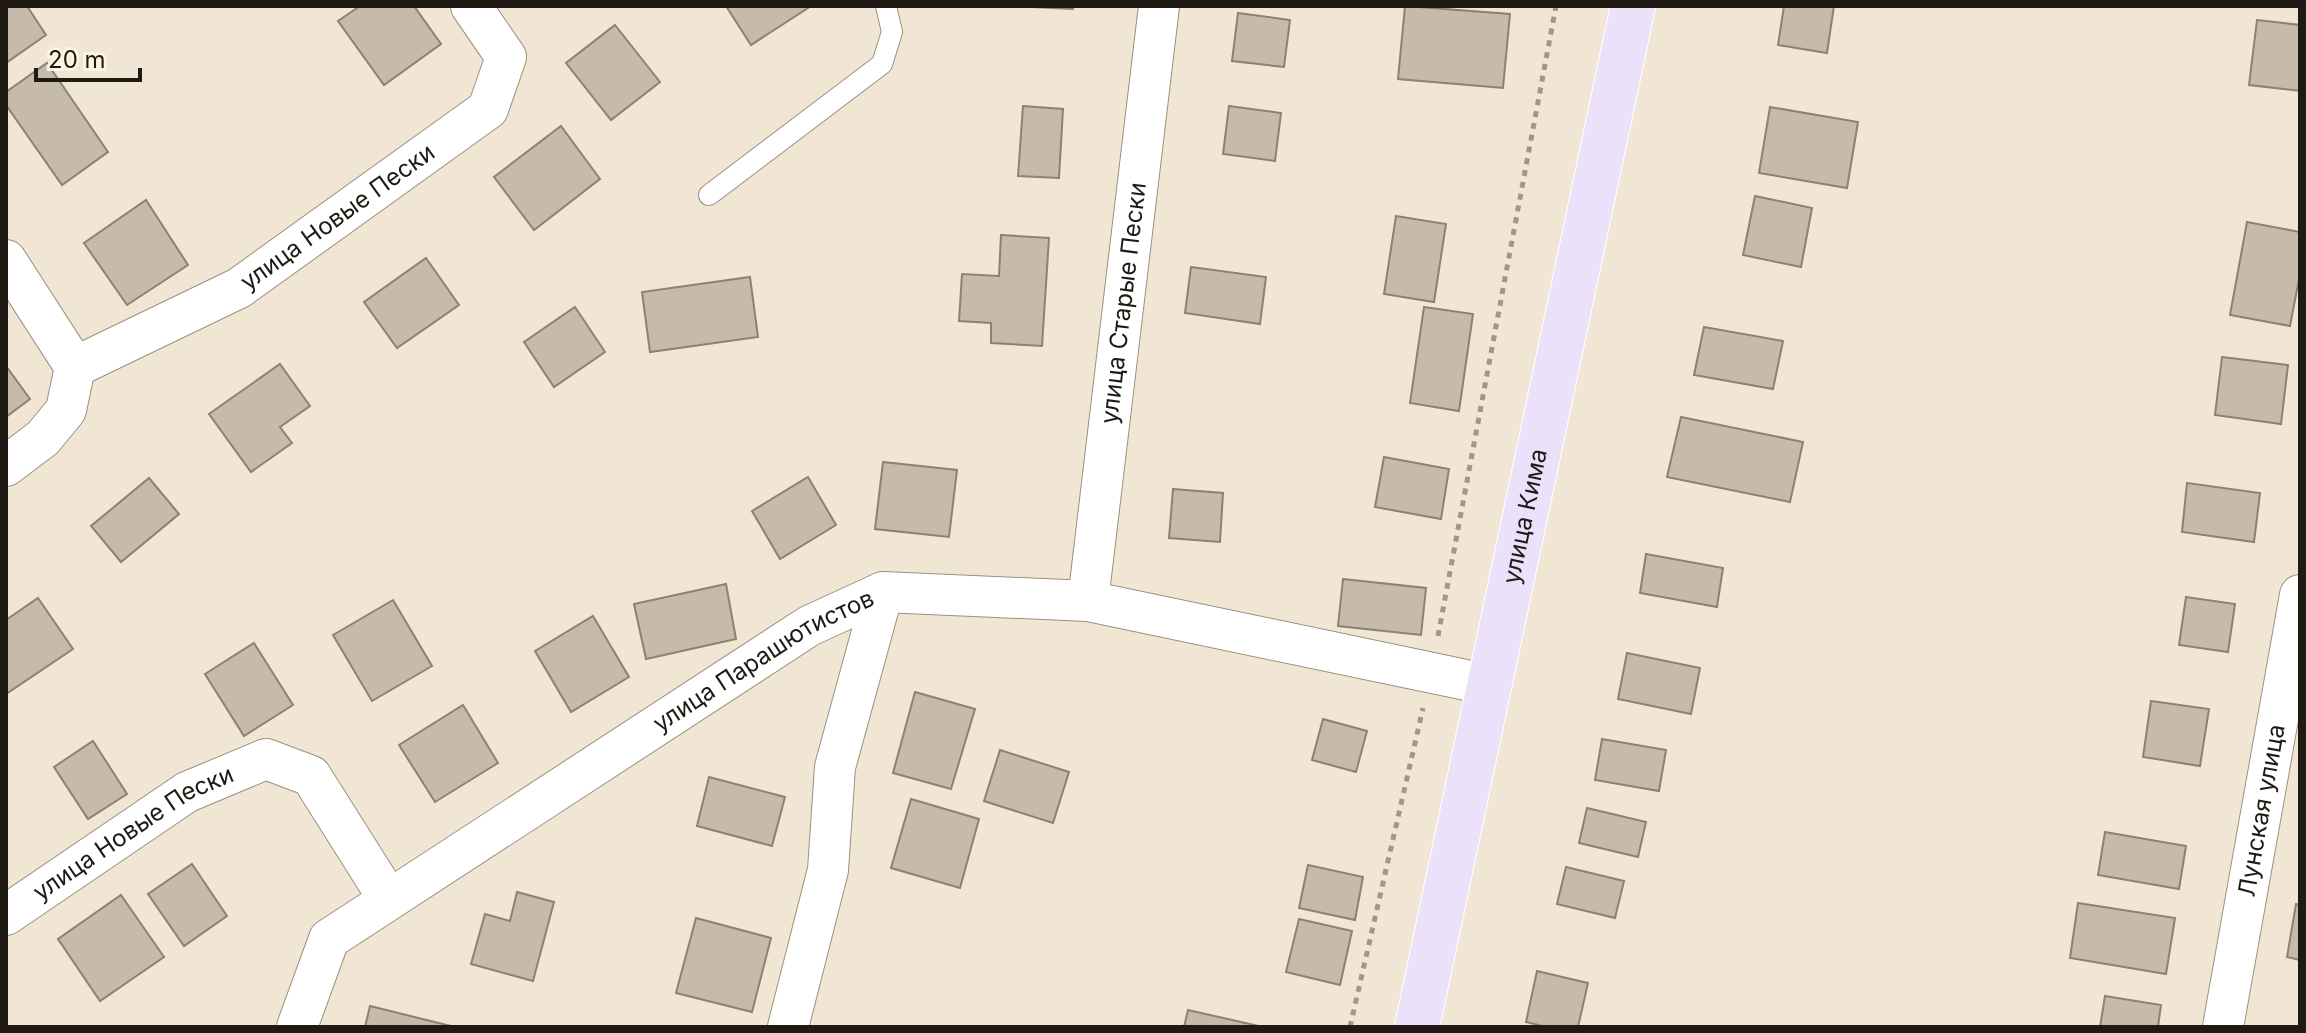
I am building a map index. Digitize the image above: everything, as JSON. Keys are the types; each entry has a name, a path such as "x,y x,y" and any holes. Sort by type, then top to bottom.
{"main road":[{"name":"улица Кима","path":"1417,1027 1633,6"}],"street":[{"name":"улица Новые Пески","path":"75,367 239,288 488,109 506,57 471,6"},
{"name":"улица Старые Пески","path":"1088,601 1159,6"},
{"path":"6,260 75,367 66,410 43,438 6,466"},
{"path":"788,1027 828,870 835,767 883,592"},
{"name":"улица Парашютистов","path":"297,1027 329,939 809,626 883,592 1088,601 1490,685"},
{"name":"Лунская улица","path":"2223,1027 2300,595"},
{"name":"улица Новые Пески","path":"6,915 187,792 266,759 311,776 388,898"}],"lane":[{"path":"709,195 882,64 892,32 886,6"}],"path":[{"path":"1350,1027 1431,674 1556,6"}],"building":[{"path":"6,6 27,6 46,35 6,63"},
{"path":"360,6 414,6 441,44 384,85 338,21"},
{"path":"726,6 811,6 751,45"},
{"path":"1011,6 1073,6 1073,9"},
{"path":"1405,6 1510,14 1503,88 1398,79"},
{"path":"1784,6 1834,6 1827,53 1778,45"},
{"path":"1238,13 1290,20 1284,67 1232,61"},
{"path":"2257,20 2300,25 2300,91 2249,85"},
{"path":"615,25 660,82 611,120 566,63"},
{"path":"47,63 108,152 62,185 6,105 6,92"},
{"path":"1023,106 1063,109 1059,178 1018,176"},
{"path":"1229,106 1281,113 1275,161 1223,154"},
{"path":"1770,107 1858,122 1847,188 1759,173"},
{"path":"561,126 600,179 534,230 494,177"},
{"path":"1755,196 1812,208 1801,267 1743,255"},
{"path":"146,200 188,265 127,305 84,243"},
{"path":"1396,216 1446,224 1434,302 1384,294"},
{"path":"2247,222 2300,232 2300,274 2290,326 2230,315"},
{"path":"1001,235 1049,238 1042,346 991,343 991,323 959,321 962,274 999,276"},
{"path":"426,258 459,305 397,348 364,302"},
{"path":"1191,267 1266,277 1260,324 1185,313"},
{"path":"750,277 758,337 650,352 642,292"},
{"path":"575,307 605,352 554,387 524,342"},
{"path":"1424,307 1473,314 1459,411 1410,403"},
{"path":"1704,327 1783,341 1773,389 1694,375"},
{"path":"2222,357 2288,365 2281,424 2215,415"},
{"path":"280,364 310,406 280,427 292,443 251,472 209,414"},
{"path":"6,366 30,399 6,417"},
{"path":"1681,417 1803,442 1790,502 1667,477"},
{"path":"1384,457 1449,469 1441,519 1375,507"},
{"path":"883,462 957,470 949,537 875,529"},
{"path":"808,477 836,525 780,559 752,511"},
{"path":"149,478 179,514 121,562 91,526"},
{"path":"2187,483 2260,493 2254,542 2182,532"},
{"path":"1173,489 1223,493 1220,542 1169,538"},
{"path":"1646,554 1723,568 1717,607 1640,593"},
{"path":"1343,579 1426,588 1421,635 1338,626"},
{"path":"726,584 736,639 646,659 634,604"},
{"path":"2186,597 2235,604 2228,652 2179,645"},
{"path":"38,598 73,649 6,694 6,620"},
{"path":"393,600 432,666 372,701 333,635"},
{"path":"593,616 629,677 571,712 535,651"},
{"path":"254,643 293,705 244,736 205,674"},
{"path":"1627,653 1700,668 1691,714 1618,699"},
{"path":"915,692 975,709 951,789 893,773"},
{"path":"2151,701 2209,709 2200,766 2143,757"},
{"path":"463,705 498,763 435,802 399,745"},
{"path":"1323,719 1367,731 1356,772 1312,760"},
{"path":"1602,739 1666,750 1659,791 1595,780"},
{"path":"93,741 127,794 88,819 54,767"},
{"path":"1000,750 1069,772 1053,823 984,801"},
{"path":"709,777 785,797 772,846 697,826"},
{"path":"911,799 979,819 960,888 891,868"},
{"path":"1587,808 1646,822 1638,857 1579,843"},
{"path":"2105,832 2186,846 2179,889 2098,875"},
{"path":"192,864 227,916 184,946 148,894"},
{"path":"1308,865 1363,877 1355,920 1299,908"},
{"path":"1566,867 1624,881 1615,918 1557,904"},
{"path":"517,892 554,902 533,981 471,964 485,914 510,921"},
{"path":"121,895 164,957 100,1001 58,939"},
{"path":"2078,903 2175,918 2166,974 2070,958"},
{"path":"2296,904 2300,905 2300,960 2287,957"},
{"path":"696,918 771,938 752,1012 676,993"},
{"path":"1299,919 1352,931 1340,985 1286,972"},
{"path":"1537,971 1588,983 1578,1027 1547,1027 1526,1022"},
{"path":"2105,996 2161,1005 2158,1027 2100,1027"},
{"path":"370,1006 455,1027 365,1027"},
{"path":"1188,1010 1263,1027 1184,1027"}]}
